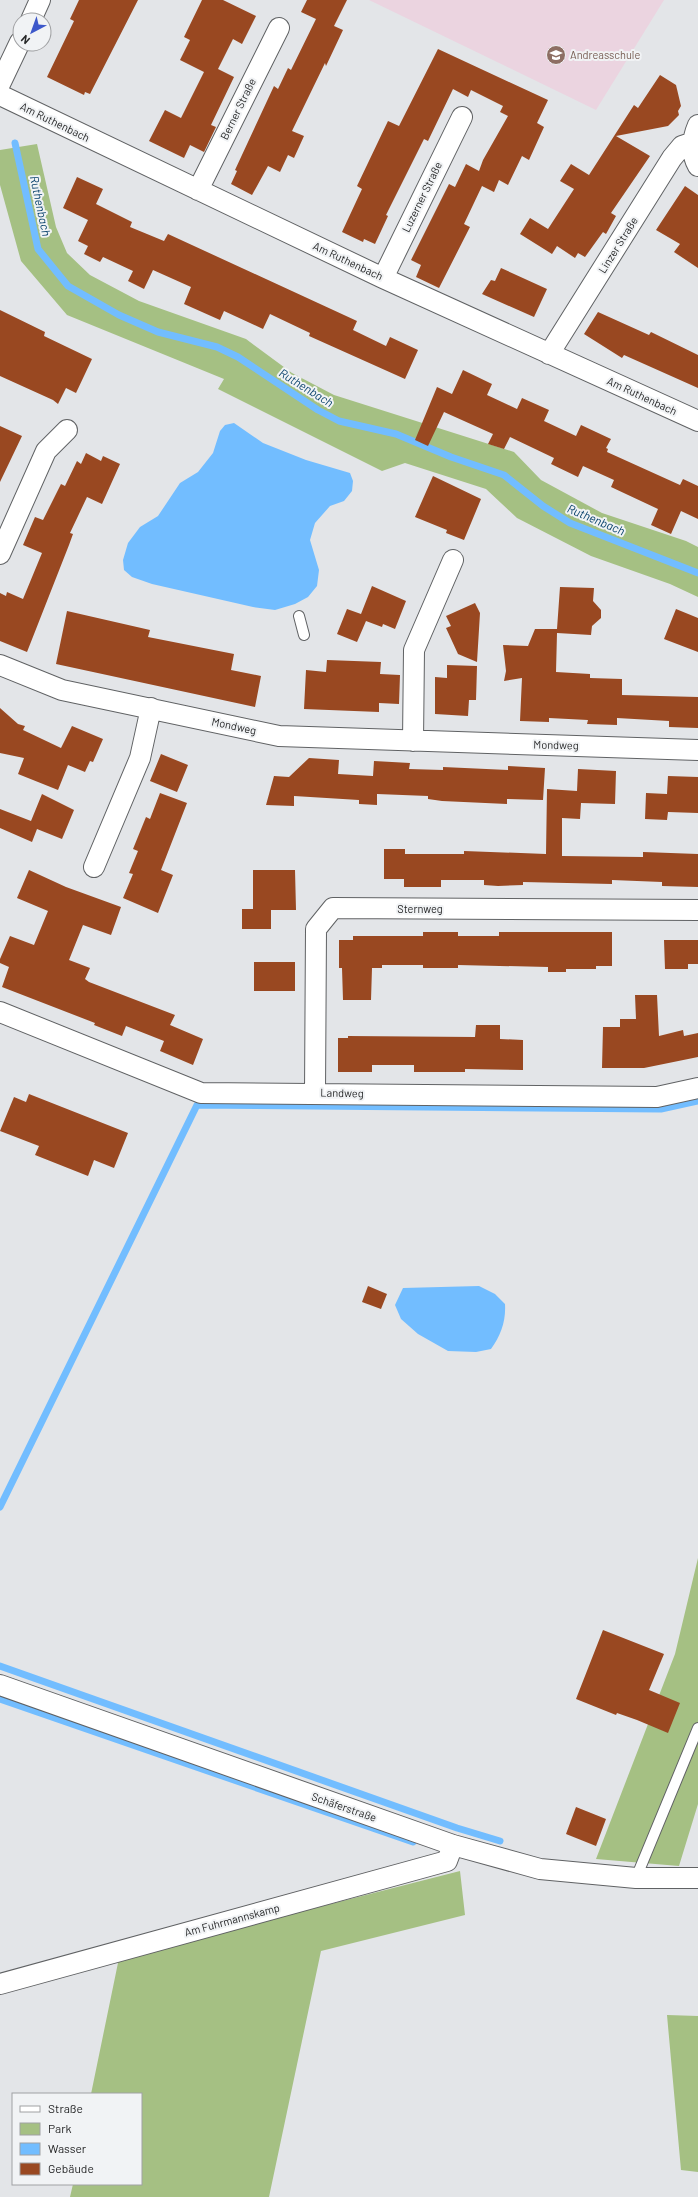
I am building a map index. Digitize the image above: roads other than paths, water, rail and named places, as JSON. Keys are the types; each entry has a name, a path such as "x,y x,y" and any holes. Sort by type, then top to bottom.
{"street":[{"path":"35,12 40,0"},
{"name":"Berner Straße","path":"198,190 278,28"},
{"path":"0,84 15,52"},
{"name":"Am Ruthenbach","path":"0,95 383,278 698,421"},
{"name":"Luzerner Straße","path":"383,278 462,117"},
{"path":"698,125 691,143 698,166"},
{"name":"Linzer Straße","path":"549,354 672,158 682,146 691,143"},
{"path":"0,554 46,451 67,430"},
{"path":"413,741 414,650 453,560"},
{"name":"Mondweg","path":"0,665 62,690 279,736 698,750"},
{"path":"94,867 140,758 151,708"},
{"name":"Sternweg","path":"315,1093 316,929 332,908 698,910"},
{"name":"Landweg","path":"0,1012 201,1093 657,1097 698,1088"},
{"name":"Schäferstraße","path":"0,1685 453,1845 540,1869 636,1878 698,1878"},
{"name":"Am Fuhrmannskamp","path":"0,1984 446,1861 453,1845"}],"lane":[{"path":"299,616 304,635"},
{"path":"636,1878 698,1728"}],"water":[{"path":"234,423 263,443 306,460 350,473 353,481 352,491 344,501 330,506 315,523 310,540 319,570 317,586 308,597 295,604 275,610 253,607 152,584 132,577 124,570 123,560 128,543 140,527 158,516 180,483 198,472 213,453 220,431 225,425"},
{"path":"479,1286 495,1294 505,1304 505,1316 502,1328 491,1349 476,1352 448,1351 418,1334 401,1319 395,1305 403,1288"}],"waterway":[{"name":"Ruthenbach","path":"15,143 38,249 68,286 119,315 158,332 217,347 238,357 318,410 339,421 396,434 451,457 504,475 543,506 570,523 698,573"},
{"path":"0,1507 197,1105 661,1109 698,1101"},
{"path":"0,1666 457,1828 500,1841"},
{"path":"0,1699 413,1842"}],"place":[{"name":"Andreasschule","path":"556,55"}]}
